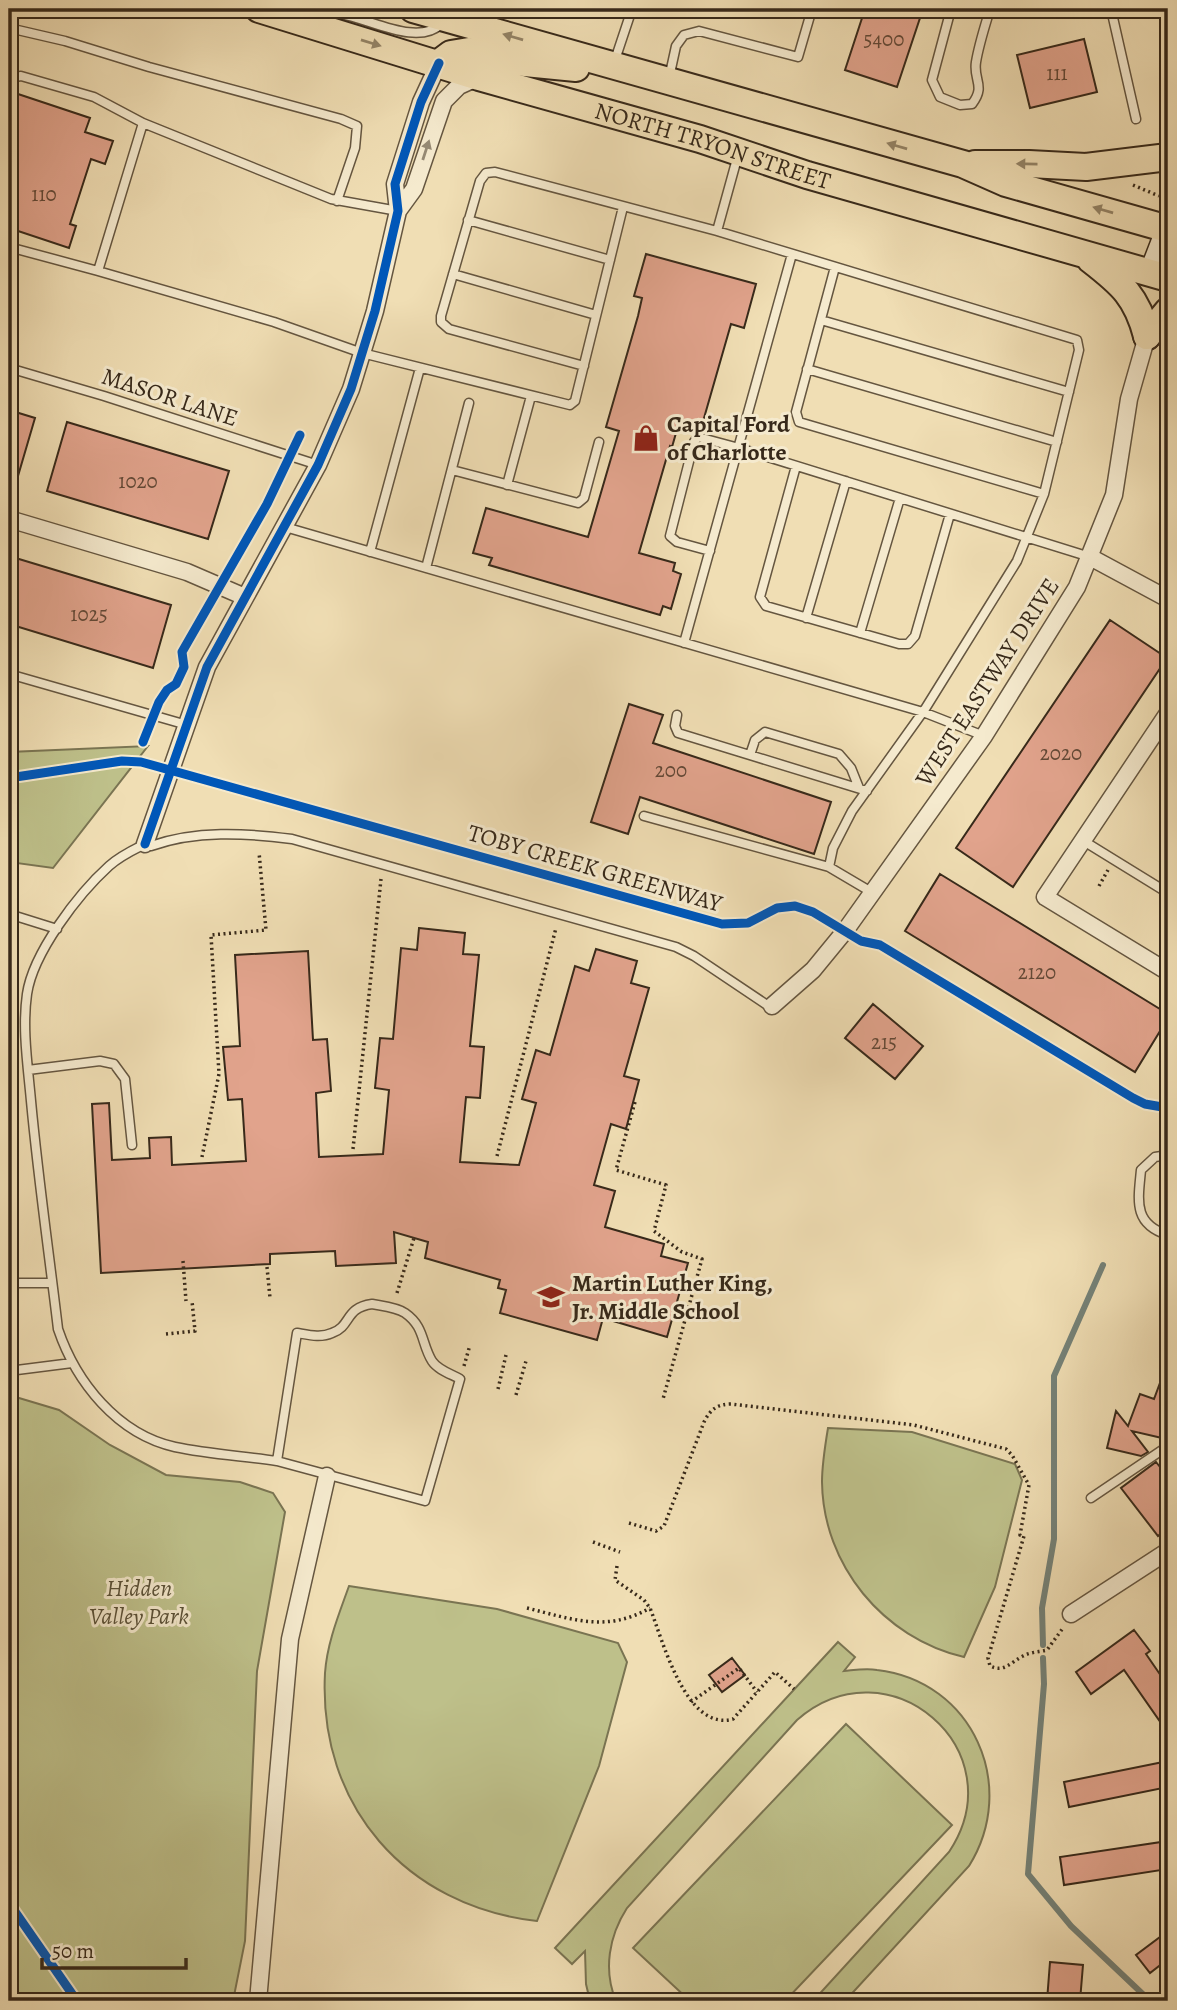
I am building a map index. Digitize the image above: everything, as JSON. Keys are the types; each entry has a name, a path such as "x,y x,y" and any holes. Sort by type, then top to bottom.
{"main road":[{"name":"NORTH TRYON STREET","path":"414,9 452,13 613,66 963,164 1006,183 1168,229"},
{"name":"NORTH TRYON STREET","path":"268,12 479,77 739,152 807,175 1160,275"},
{"path":"439,63 452,54 469,51 515,62 656,78"},
{"path":"963,164 1086,167 1168,157"},
{"path":"1160,275 1168,229"},
{"path":"1084,254 1133,298 1141,312 1147,336"},
{"path":"1147,336 1168,311"}],"street":[{"path":"145,844 207,667 318,465 351,389 375,311 398,211 395,184 421,103 439,63"},
{"path":"398,211 414,189 444,101 459,86 479,77"},
{"name":"WEST EASTWAY DRIVE","path":"772,1006 813,970 873,893 984,736 1077,587 1114,495 1129,399 1147,336"},
{"path":"9,519 187,572 245,597"},
{"path":"1090,557 1168,599"},
{"path":"1168,713 1045,897 1168,972"},
{"path":"258,2001 290,1639 327,1476"},
{"path":"1071,1615 1168,1551"}],"lane":[{"path":"613,66 631,11 617,9"},
{"path":"656,78 684,34 699,31 798,57 811,9"},
{"path":"951,9 932,80 940,97 960,106 972,104 978,96 980,85 975,66 990,9"},
{"path":"1111,9 1136,119"},
{"path":"268,12 341,14 402,31 422,33 433,30 452,13"},
{"path":"9,28 65,41 149,67 341,119 357,126 355,148 337,201"},
{"path":"9,78 21,76 94,97 143,123 337,201 398,211"},
{"path":"98,271 143,123"},
{"path":"717,231 739,152"},
{"path":"584,366 446,327 440,318 480,181 489,172 717,231 1074,338 1078,343 1079,351 1044,494 1028,538 1017,561 923,712 863,790 842,829 829,867"},
{"path":"9,247 274,322 362,353 573,404 623,207"},
{"path":"468,220 610,260"},
{"path":"684,643 792,254"},
{"path":"835,267 796,412 798,420 802,424 1044,494"},
{"path":"453,274 596,315"},
{"path":"821,320 1069,392"},
{"name":"MASOR LANE","path":"9,368 318,465"},
{"path":"370,552 420,368"},
{"path":"807,369 1056,442"},
{"path":"507,485 531,396"},
{"path":"426,568 469,402"},
{"path":"710,551 677,542 670,536 694,442 698,437 738,447 1090,557"},
{"path":"452,470 580,503 584,498 599,442"},
{"path":"796,466 760,599 766,606 902,645 912,641 950,514"},
{"path":"806,618 846,481"},
{"path":"860,633 900,498"},
{"path":"285,527 923,712 984,736"},
{"path":"9,674 187,725"},
{"path":"677,715 675,726 678,733 863,790"},
{"path":"750,755 755,740 765,732 831,750 846,760 863,790"},
{"path":"644,816 829,867 873,893"},
{"path":"277,1461 297,1333 322,1336 335,1333 351,1312 361,1306 372,1304 402,1311 415,1322 423,1334 432,1361 443,1371 460,1379 425,1501 277,1461 174,1447 150,1439 127,1426 105,1407 72,1363 58,1329 52,1283 28,1069 27,994 36,962 57,929 109,866 145,844 151,846 184,836 239,834 292,839 676,947 772,1006"},
{"path":"1082,841 1168,893"},
{"path":"9,914 57,929"},
{"path":"28,1069 100,1060 114,1064 125,1079 132,1146"},
{"path":"1168,1155 1155,1157 1141,1170 1139,1205 1142,1219 1149,1227 1168,1235"},
{"path":"9,1283 52,1283"},
{"path":"9,1371 72,1363"},
{"path":"1091,1498 1168,1446"}],"path":[{"path":"1127,193 1131,184 1159,196"},
{"path":"202,1157 219,1074 211,936 266,930 259,852"},
{"path":"353,1149 381,879"},
{"path":"497,1156 556,928"},
{"path":"635,1102 616,1170 666,1185 653,1231 682,1252 702,1259 663,1399"},
{"path":"397,1293 414,1238"},
{"path":"183,1261 186,1301"},
{"path":"267,1267 270,1298"},
{"path":"166,1335 195,1331 192,1301"},
{"path":"460,1379 470,1345"},
{"path":"498,1389 506,1355"},
{"path":"516,1395 526,1361"},
{"path":"629,1522 656,1531 664,1526 707,1415 719,1405 731,1404 914,1425 1006,1449 1030,1485 1020,1535 1024,1536 988,1658 990,1666 998,1670 1022,1656 1047,1650 1071,1615"},
{"path":"593,1542 620,1552"},
{"path":"617,1566 615,1580 637,1594 650,1608 682,1687 703,1715 725,1722 738,1715 775,1672 794,1689"},
{"path":"527,1608 586,1623 602,1623 623,1620 650,1608"},
{"path":"691,1702 739,1668 757,1692"}],"green space":[{"path":"148,746 53,868 9,862 9,752"},
{"name":"Hidden Valley Park","path":"9,1395 59,1410 110,1445 166,1475 240,1482 273,1493 285,1512 257,1671 245,1941 233,2001 9,2001"},
{"path":"828,1428 912,1432 1015,1464 1022,1480 995,1587 964,1657 935,1647 908,1633 884,1615 863,1594 846,1569 833,1542 825,1513 822,1475"},
{"path":"349,1586 497,1609 618,1643 627,1662 599,1766 537,1921 490,1911 448,1895 411,1871 379,1841 354,1806 337,1766 327,1721 325,1673 331,1640"},
{"path":"838,1642 855,1657 844,1671 873,1669 911,1678 939,1694 961,1716 978,1742 987,1772 989,1803 983,1835 969,1866 845,2001 813,2001 949,1852 966,1814 967,1777 955,1744 933,1718 903,1700 869,1693 832,1699 797,1720 627,1908 616,1930 610,1953 610,1977 616,2001 590,2001 586,1984 585,1951 572,1964 555,1948"},
{"path":"846,1724 952,1825 785,2001 690,2001 633,1948"}],"building":[{"path":"865,9 923,9 897,87 845,70"},
{"path":"1084,39 1097,92 1030,108 1017,55"},
{"path":"9,91 90,118 85,132 113,141 105,164 91,159 70,224 76,226 69,248 9,228"},
{"name":"Capital Ford of Charlotte","path":"646,254 756,284 744,328 731,324 702,425 680,419 672,447 670,446 639,553 675,563 673,571 681,574 671,609 663,606 660,615 489,565 492,558 473,553 486,508 588,537 619,431 606,427 638,316 642,298 634,296"},
{"path":"9,410 35,418 13,493 9,492"},
{"path":"67,422 229,471 208,539 47,491"},
{"path":"9,556 171,605 153,668 9,624"},
{"path":"1110,620 1167,658 1013,887 956,848"},
{"path":"629,704 663,715 653,743 831,802 814,854 640,797 628,834 591,822"},
{"path":"940,874 1168,1014 1135,1072 905,931"},
{"path":"419,928 465,933 463,954 479,955 470,1046 484,1047 480,1098 466,1097 460,1162 519,1165 536,1103 522,1099 536,1050 550,1055 575,966 589,971 596,949 637,961 631,983 649,988 624,1076 639,1080 626,1129 611,1124 594,1185 615,1191 605,1227 664,1244 661,1256 688,1263 667,1337 603,1318 597,1340 500,1313 506,1290 498,1288 500,1280 425,1258 428,1242 394,1232 396,1263 336,1266 335,1251 270,1254 270,1264 101,1273 92,1104 109,1103 112,1160 150,1158 149,1138 171,1137 172,1165 246,1161 242,1099 228,1100 223,1047 240,1046 235,955 308,951 313,1040 327,1039 331,1091 316,1093 319,1157 383,1154 389,1090 375,1088 380,1038 393,1039 401,948 417,950"},
{"path":"873,1004 923,1046 895,1079 845,1038"},
{"path":"1167,1364 1168,1413 1162,1438 1132,1431 1148,1452 1141,1456 1107,1448 1116,1411 1128,1426 1140,1394 1154,1399"},
{"path":"1156,1462 1168,1477 1168,1528 1158,1536 1121,1488"},
{"path":"1134,1630 1150,1651 1146,1654 1168,1686 1168,1733 1124,1670 1091,1694 1076,1672"},
{"path":"732,1658 745,1675 722,1692 709,1675"},
{"path":"1168,1761 1168,1787 1069,1807 1064,1782"},
{"path":"1168,1841 1168,1869 1064,1885 1060,1857"},
{"path":"1168,1931 1168,1959 1150,1973 1136,1955"},
{"path":"1050,1962 1083,1965 1080,2001 1047,2001"}],"waterway":[{"path":"1043,1645 1042,1608 1054,1539 1054,1376 1103,1265"},
{"path":"1043,1658 1044,1684 1028,1874 1071,1926 1148,1999"}],"cycle path":[{"path":"145,844 207,667 318,465 351,389 375,311 398,211 395,184 421,102 439,63"},
{"path":"143,742 159,702 167,690 176,684 184,667 182,652 267,504 300,435"},
{"name":"TOBY CREEK GREENWAY","path":"9,778 122,761 141,762 722,924 748,923 777,908 795,906 813,912 861,941 880,945 1133,1098 1145,1104 1168,1108"},
{"path":"9,1903 77,2001"}],"place":[{"name":"Capital Ford of Charlotte","path":"646,438"},
{"name":"Martin Luther King, Jr. Middle School","path":"551,1297"}]}
